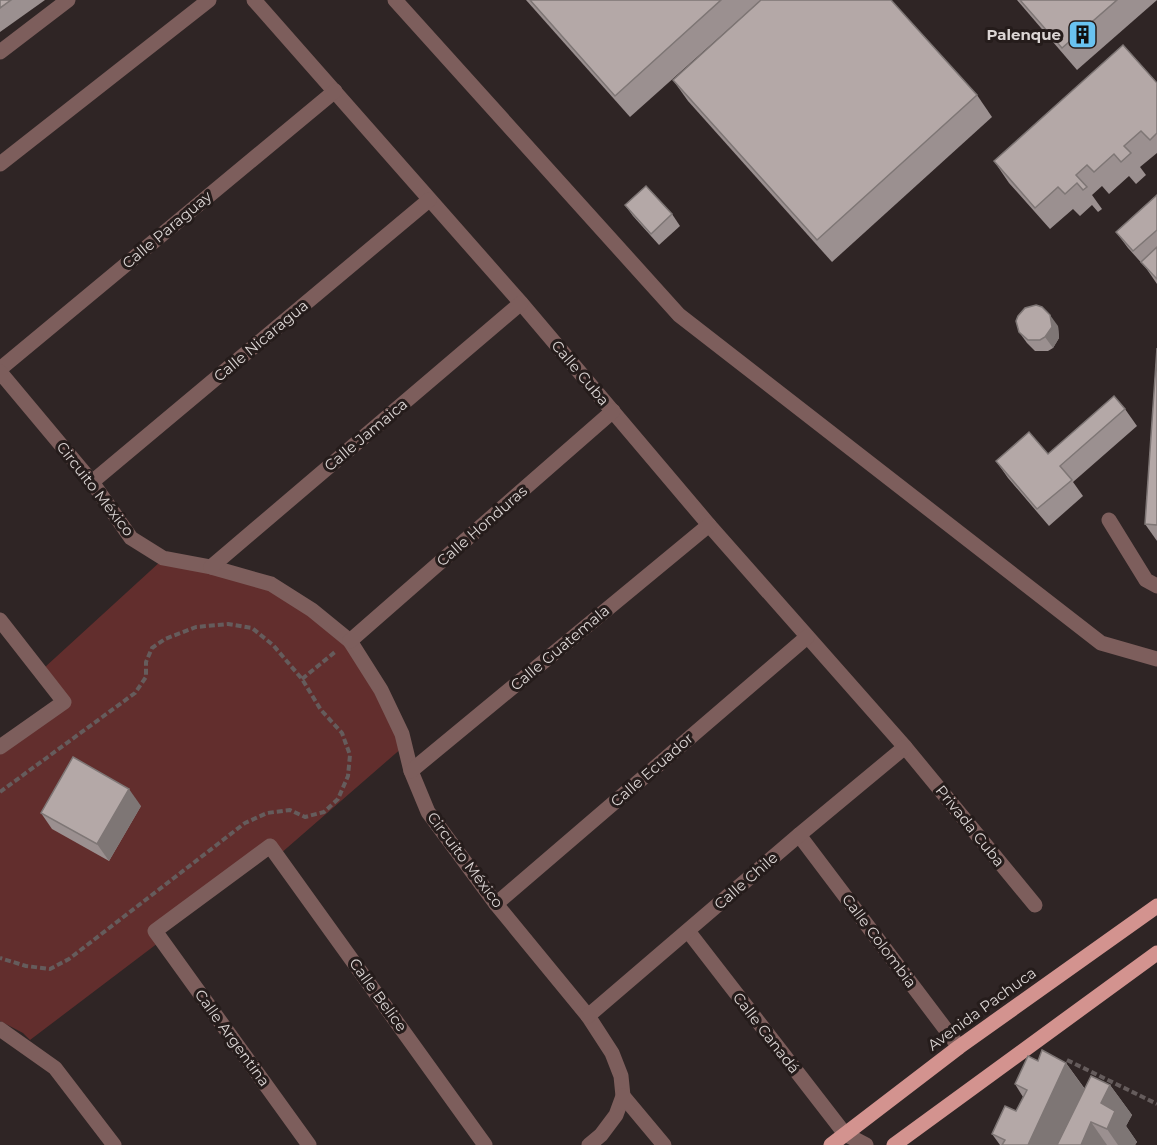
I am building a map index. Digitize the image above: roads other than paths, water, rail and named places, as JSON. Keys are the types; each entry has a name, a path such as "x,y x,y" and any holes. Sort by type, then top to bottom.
{"main road":[{"name":"Avenida Pachuca","path":"831,1145 958,1047 1157,906"},
{"path":"894,1145 1157,953"}],"street":[{"path":"0,52 68,0"},
{"path":"0,164 209,0"},
{"name":"Calle Cuba","path":"254,0 521,303 709,525 905,747"},
{"path":"394,0 679,315 1101,643 1157,659"},
{"name":"Calle Paraguay","path":"0,371 334,91"},
{"name":"Calle Nicaragua","path":"92,482 429,200"},
{"name":"Calle Jamaica","path":"210,567 521,303"},
{"name":"Circuito México","path":"0,371 92,482 131,538 163,558 210,567 271,584 312,610 350,640 381,690 402,734 411,771 428,812 496,904 588,1016 612,1053 621,1076 623,1096"},
{"name":"Calle Honduras","path":"350,640 613,411"},
{"path":"1109,520 1146,580 1157,586"},
{"name":"Calle Guatemala","path":"411,771 709,525"},
{"path":"0,620 64,702 0,747"},
{"name":"Calle Ecuador","path":"496,904 807,637"},
{"name":"Calle Chile","path":"588,1016 905,747"},
{"name":"Privada Cuba","path":"905,747 1035,905"},
{"name":"Calle Colombia","path":"799,835 958,1047"},
{"name":"Calle Belice","path":"155,931 270,846 485,1145"},
{"name":"Calle Argentina","path":"155,931 309,1145"},
{"name":"Calle Canadá","path":"688,931 845,1134"},
{"path":"0,1029 55,1068 114,1145"},
{"path":"589,1145 601,1135 616,1115 623,1096 664,1145"},
{"path":"845,1134 866,1145"}],"place":[{"name":"Palenque","path":"1082,35"}]}
